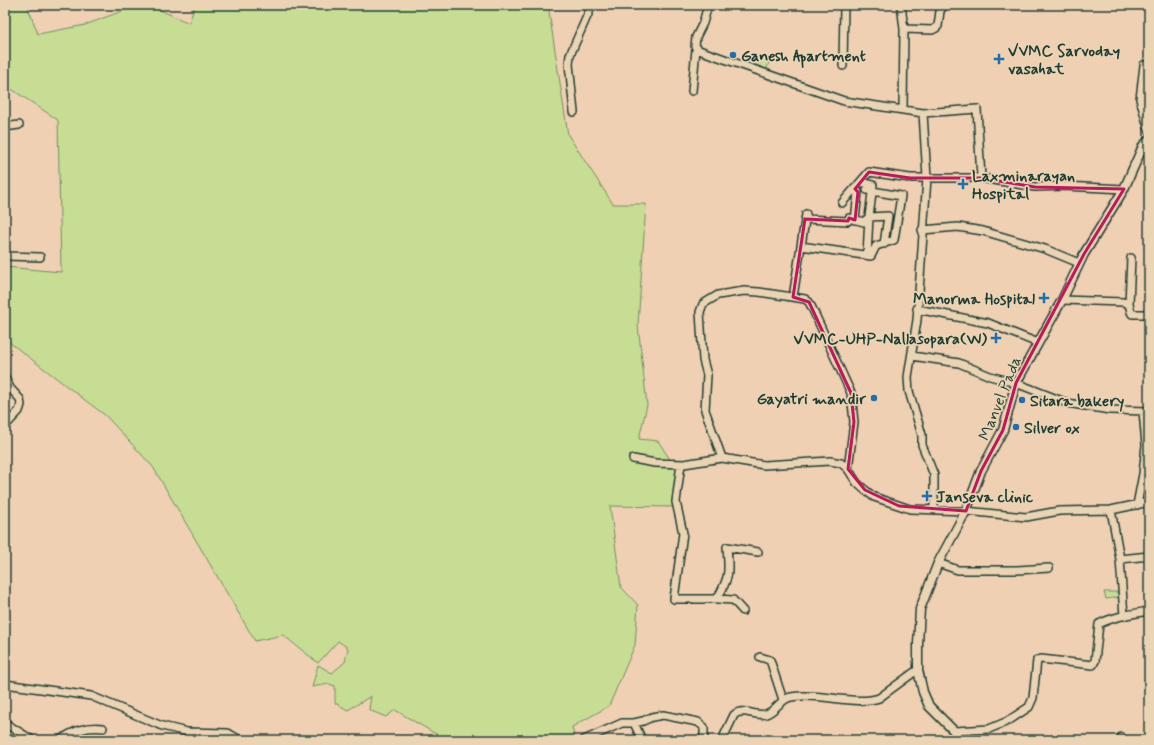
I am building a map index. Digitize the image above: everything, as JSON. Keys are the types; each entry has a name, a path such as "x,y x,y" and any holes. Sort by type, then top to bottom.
{"main road":[{"name":"Manvel Pada","path":"960,740 954,731 929,706 923,692 918,670 920,609 938,563 966,511 981,471 1003,430 1016,383 1062,300 1079,263 1124,189 1143,146 1146,141 1149,140"}],"street":[{"path":"574,112 569,64 570,55 592,5"},
{"path":"692,91 696,37 703,23 708,5"},
{"path":"843,66 844,5"},
{"path":"901,5 904,29 903,109"},
{"path":"904,29 932,30 936,28 938,26 940,11 944,5"},
{"path":"696,48 844,101 923,113 977,109 981,178"},
{"path":"1144,65 1140,99 1149,130"},
{"path":"923,113 927,178 917,309 912,356 908,377 909,391 922,435 922,445 934,475 934,510"},
{"path":"5,127 19,125"},
{"path":"842,203 869,172 910,178 981,178 1024,186 1124,189"},
{"path":"861,182 873,186 870,190 867,255"},
{"path":"855,189 858,192 855,220"},
{"path":"801,246 871,256 876,246 894,240 901,196 870,190"},
{"path":"793,297 805,216 848,221 849,218 864,222 869,217 888,216 884,244"},
{"path":"922,230 958,227 983,231 1045,249 1079,263"},
{"path":"5,256 40,257"},
{"path":"1131,258 1130,312 1132,314 1149,314"},
{"path":"722,458 705,410 707,375 702,360 700,312 703,304 718,295 744,291 759,292 805,299 809,302 851,393 854,422 848,469"},
{"path":"1062,300 1130,304"},
{"path":"917,309 988,323 1038,343"},
{"path":"912,356 959,362 990,376 1016,383 1068,403 1110,410 1146,411 1146,445 1137,504"},
{"path":"5,377 10,388 20,399 21,404 19,412 5,426"},
{"path":"633,459 655,463 691,464 722,458 764,465 830,461 841,463 848,469 857,483 874,497 910,509 966,511 1026,517 1059,511 1111,510 1149,502"},
{"path":"681,464 676,502 682,533 674,599 733,600 743,611"},
{"path":"1111,510 1120,559 1124,616"},
{"path":"717,599 725,586 729,573 727,547 758,552"},
{"path":"1120,559 1149,556"},
{"path":"938,563 958,570 1017,570 1048,568"},
{"path":"954,731 989,729 1008,721 1029,707 1033,698 1036,662 1038,659 1092,665 1095,661 1099,624 1124,616 1149,611"},
{"path":"760,657 770,660 783,700"},
{"path":"722,740 736,713 766,714 783,700 791,697 820,696 848,700 875,700 918,670"},
{"path":"5,684 91,696 162,726 187,732 228,733 240,740"},
{"path":"584,740 622,723 634,723 663,715 698,722 704,727 704,740"},
{"path":"5,723 32,740"},
{"path":"634,723 642,740"},
{"path":"60,740 73,731 82,728 103,728"}],"highlighted area":[{"path":"869,172 910,178 981,178 1035,187 1124,189 1084,254 1016,383 1003,430 981,471 966,511 899,506 865,490 848,469 854,422 851,393 809,302 793,297 805,219 848,221 849,218 855,220 858,192 855,189"}],"green space":[{"path":"5,5 27,5 38,34 85,25 138,5 149,5 189,23 195,5 548,5 568,135 613,204 646,204 638,325 647,405 639,439 658,441 677,470 674,507 610,506 621,587 638,605 635,645 609,706 572,727 575,740 446,740 395,710 386,717 369,710 371,696 348,710 335,703 335,686 329,684 312,687 318,665 332,673 345,662 348,648 338,641 318,663 283,635 255,641 153,467 106,416 5,339 5,267 61,272 58,120 10,88 5,81"},
{"path":"754,55 770,60 766,71 752,65"},
{"path":"1104,592 1118,592 1119,597 1106,599"}],"place":[{"name":"Ganesh Apartment","path":"733,55"},
{"name":"VVMC Sarvoday vasahat","path":"999,59"},
{"name":"Laxminarayan Hospital","path":"963,184"},
{"name":"Manorma Hospital","path":"1044,298"},
{"name":"VVMC-UHP-Nallasopara(W)","path":"996,338"},
{"name":"Gayatri mandir","path":"874,398"},
{"name":"Sitara bakery","path":"1022,400"},
{"name":"Silver ox","path":"1016,427"},
{"name":"Janseva clinic","path":"927,496"}]}
